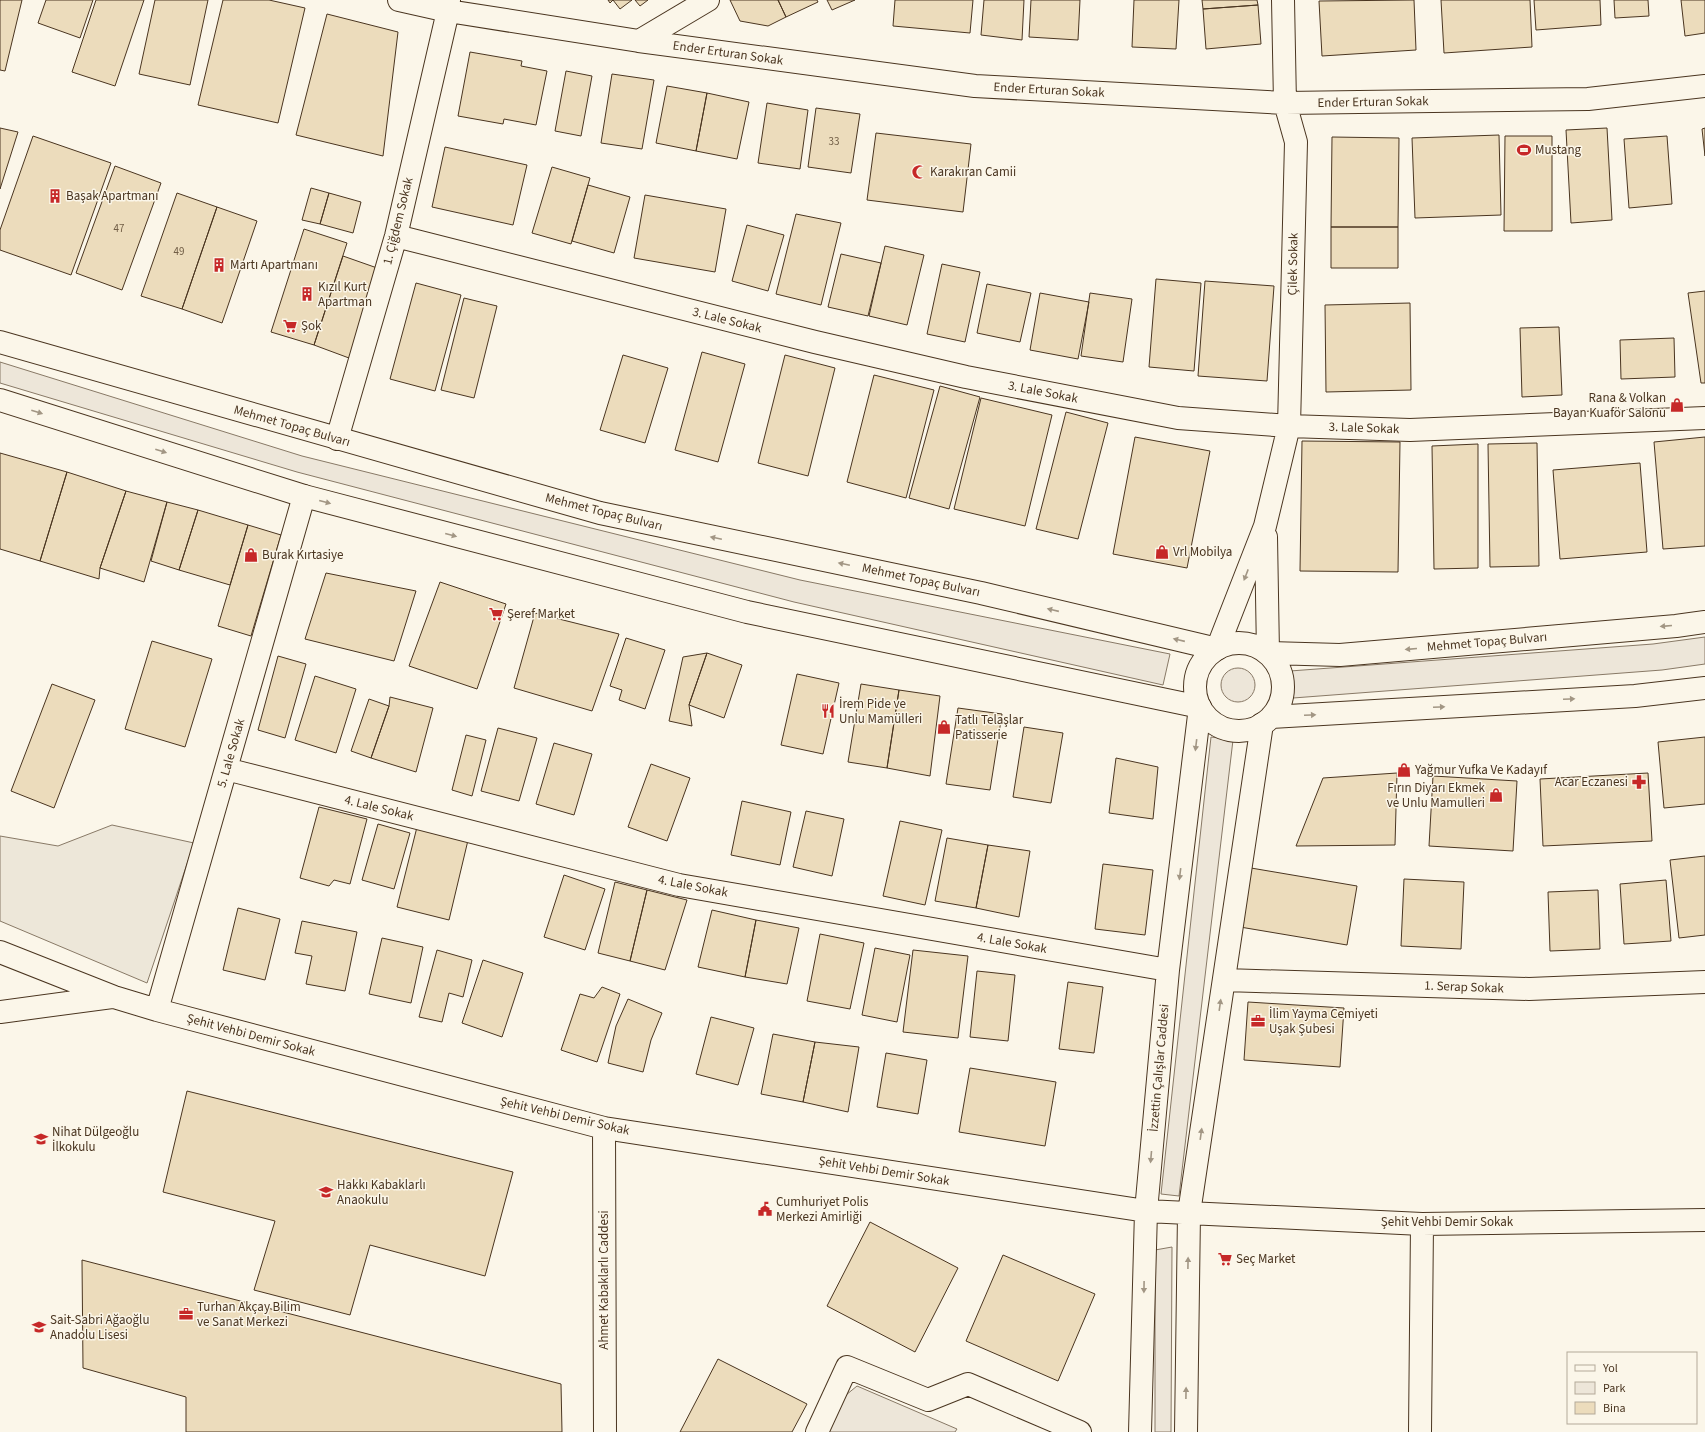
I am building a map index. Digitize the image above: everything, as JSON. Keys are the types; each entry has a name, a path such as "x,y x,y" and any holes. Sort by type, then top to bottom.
{"street":[{"name":"Ender Erturan Sokak","path":"400,0 449,6 638,40 975,86 1285,103 1588,99 1705,86"},
{"path":"638,40 708,0"},
{"name":"Çilek Sokak","path":"1265,526 1289,426 1296,142 1285,103 1283,0"},
{"name":"1. Çiğdem Sokak","path":"336,439 396,236 449,6"},
{"name":"3. Lale Sokak","path":"396,236 815,342 966,377 1178,418 1289,426 1410,430 1705,418"},
{"name":"Mehmet Topaç Bulvarı","path":"0,342 600,513 981,593 1217,649"},
{"path":"0,400 304,496 747,612 1200,707"},
{"name":"5. Lale Sokak","path":"157,1010 304,496"},
{"path":"1217,649 1265,526"},
{"path":"1265,526 1268,654"},
{"name":"Mehmet Topaç Bulvarı","path":"1268,654 1340,655 1676,626 1705,622"},
{"path":"1186,1432 1189,1213 1224,980 1266,720 1281,700 1283,690 1280,670 1268,654 1256,646 1244,643 1230,644 1217,649 1208,656 1202,664 1197,674 1195,685 1200,707 1209,718 1220,726 1234,730 1249,729 1266,720 1635,696 1705,688"},
{"name":"İzzettin Çalışlar Caddesi","path":"1140,1432 1146,1211 1168,970 1200,707"},
{"name":"4. Lale Sokak","path":"226,769 679,885 1168,970"},
{"name":"Şehit Vehbi Demir Sokak","path":"0,952 114,997 157,1010 604,1128 1146,1211 1422,1224 1705,1220"},
{"name":"1. Serap Sokak","path":"1224,980 1529,989 1705,982"},
{"path":"0,1012 114,997"},
{"name":"Ahmet Kabaklarlı Caddesi","path":"604,1128 605,1432"},
{"path":"1420,1432 1422,1224"},
{"path":"817,1432 847,1368 928,1400 968,1384 1080,1432"}],"green space":[{"path":"0,362 302,456 800,580 1170,654 1163,685 794,602 297,472 0,383"},
{"path":"1705,637 1705,664 1662,670 1293,698 1290,671 1653,644"},
{"path":"1235,668 1241,668 1245,669 1252,675 1255,685 1254,692 1248,699 1241,702 1235,702 1231,701 1224,695 1221,688 1221,682 1222,678 1228,671"},
{"path":"1211,737 1233,740 1179,1196 1161,1194"},
{"path":"1172,1247 1171,1432 1155,1432 1155,1250"},
{"path":"857,1386 957,1429 955,1432 828,1432 846,1395"}],"shaded area":[{"path":"112,825 194,843 147,983 0,921 0,836 58,846"}],"building":[{"path":"0,0 22,0 5,71 0,70"},
{"path":"46,0 93,0 80,38 38,23"},
{"path":"96,0 144,0 115,86 72,72"},
{"path":"155,0 208,0 190,85 139,74"},
{"path":"223,0 269,0 305,8 278,123 198,105"},
{"path":"613,0 632,0 620,9"},
{"path":"635,0 648,0 640,6"},
{"path":"730,0 778,0 786,17 768,26 740,21"},
{"path":"778,0 817,0 818,2 786,17"},
{"path":"827,0 855,0 832,10"},
{"path":"895,0 973,0 970,33 893,26"},
{"path":"984,0 1024,0 1022,40 981,35"},
{"path":"1031,0 1080,0 1078,40 1029,37"},
{"path":"1134,0 1179,0 1176,49 1132,47"},
{"path":"1202,0 1257,0 1258,5 1203,9"},
{"path":"1414,0 1416,50 1322,56 1319,1"},
{"path":"1441,0 1530,0 1532,47 1444,53"},
{"path":"1534,0 1600,0 1601,25 1536,30"},
{"path":"1614,0 1648,0 1649,16 1615,18"},
{"path":"1681,0 1705,0 1705,33 1685,36"},
{"path":"1258,5 1261,44 1206,49 1203,9"},
{"path":"327,14 398,32 383,156 296,135"},
{"path":"470,52 522,61 521,66 547,71 536,125 504,119 503,124 458,116"},
{"path":"566,71 592,76 581,136 555,131"},
{"path":"612,74 654,80 642,149 601,143"},
{"path":"667,86 707,93 696,151 656,143"},
{"path":"707,93 749,102 737,159 696,151"},
{"path":"767,103 808,110 800,169 758,163"},
{"path":"816,108 860,114 851,173 808,167"},
{"path":"0,128 18,132 0,189"},
{"path":"1607,128 1612,220 1571,223 1566,130"},
{"path":"1705,128 1705,156 1702,129"},
{"name":"Karakıran Camii","path":"876,133 971,144 963,212 867,200"},
{"path":"1499,135 1501,215 1415,218 1412,138"},
{"name":"Başak Apartmanı","path":"33,136 111,163 71,275 0,250 0,230"},
{"path":"1505,136 1552,136 1552,231 1504,231"},
{"path":"1667,136 1672,204 1629,208 1624,139"},
{"path":"1332,137 1399,138 1398,227 1331,227"},
{"path":"445,147 527,165 513,225 432,207"},
{"path":"115,166 161,183 122,290 76,273"},
{"path":"552,167 590,178 571,244 532,233"},
{"path":"588,185 630,197 614,253 572,241"},
{"path":"311,188 329,193 320,224 302,220"},
{"path":"177,193 217,207 182,309 141,296"},
{"path":"329,193 361,202 353,233 320,224"},
{"path":"645,195 726,209 715,272 634,258"},
{"name":"Martı Apartmanı","path":"217,207 257,221 222,323 182,309"},
{"path":"796,214 841,223 821,305 776,294"},
{"path":"747,225 784,235 768,291 732,281"},
{"path":"1331,227 1398,227 1398,268 1331,268"},
{"name":"Kızıl Kurt Apartman","path":"304,229 347,243 314,345 271,332"},
{"path":"885,246 924,255 907,325 869,316"},
{"path":"841,254 881,263 868,316 828,307"},
{"path":"343,256 380,269 349,358 314,345"},
{"path":"942,264 980,272 965,342 927,334"},
{"path":"1156,279 1201,283 1194,371 1149,367"},
{"path":"1205,281 1274,286 1267,381 1198,376"},
{"path":"416,283 461,295 435,391 390,379"},
{"path":"987,284 1031,293 1020,342 977,333"},
{"path":"1705,291 1705,383 1701,383 1688,293"},
{"path":"1040,293 1089,302 1078,359 1030,350"},
{"path":"1090,293 1132,299 1123,362 1081,356"},
{"path":"464,298 497,306 474,398 441,390"},
{"path":"1410,303 1411,390 1326,392 1325,305"},
{"path":"1559,327 1562,395 1522,397 1520,328"},
{"path":"1674,338 1675,377 1621,379 1620,340"},
{"path":"702,352 745,364 718,462 675,450"},
{"path":"623,355 668,368 645,443 600,430"},
{"path":"785,355 835,368 808,476 758,463"},
{"path":"874,375 934,390 906,498 847,482"},
{"path":"940,386 980,397 949,509 909,498"},
{"path":"981,398 1052,415 1025,526 954,509"},
{"path":"1066,412 1108,423 1078,539 1036,529"},
{"path":"1135,437 1210,451 1187,568 1113,554"},
{"path":"1705,437 1705,546 1663,549 1654,442"},
{"path":"1302,441 1400,442 1398,572 1300,571"},
{"path":"1537,443 1539,566 1490,567 1488,444"},
{"path":"1478,444 1478,568 1434,569 1432,446"},
{"path":"0,453 67,472 40,561 0,549"},
{"path":"1640,463 1647,552 1560,559 1553,470"},
{"path":"67,472 126,491 100,568 99,579 40,561"},
{"path":"126,491 167,502 144,582 100,568"},
{"path":"167,502 198,510 179,570 151,561"},
{"path":"198,510 248,525 230,585 179,570"},
{"path":"248,525 281,535 251,636 218,626"},
{"path":"326,573 416,591 394,661 305,639"},
{"path":"440,582 506,604 477,689 409,666"},
{"path":"535,613 619,634 592,711 514,688"},
{"path":"626,638 665,650 645,709 619,700 622,690 610,686"},
{"path":"152,641 212,659 185,747 125,729"},
{"path":"707,653 742,665 724,718 689,705"},
{"path":"707,653 689,705 692,726 669,721 683,657"},
{"path":"278,656 306,664 285,738 258,730"},
{"path":"797,674 839,683 823,754 781,745"},
{"path":"315,676 356,689 336,753 295,740"},
{"path":"52,684 95,700 54,808 11,791"},
{"path":"861,684 899,690 887,768 848,762"},
{"path":"899,690 940,696 930,776 887,768"},
{"path":"390,697 433,708 416,772 371,758 389,706"},
{"path":"369,699 389,706 371,758 351,751"},
{"path":"958,708 1002,714 990,790 946,784"},
{"path":"1024,727 1063,733 1051,803 1013,797"},
{"path":"498,728 537,738 519,801 481,791"},
{"path":"466,735 486,740 472,796 452,790"},
{"path":"1705,737 1705,804 1664,808 1658,742"},
{"path":"554,743 592,754 574,815 536,804"},
{"path":"1116,758 1158,767 1153,819 1109,813"},
{"path":"651,764 690,778 667,841 628,827"},
{"path":"1397,773 1395,845 1296,846 1323,778"},
{"path":"1648,773 1652,841 1543,846 1540,779"},
{"path":"1433,776 1517,781 1513,851 1429,846"},
{"path":"742,801 791,812 780,865 731,855"},
{"path":"319,807 367,819 350,884 334,880 329,886 300,878"},
{"path":"806,811 844,819 832,876 793,867"},
{"path":"900,821 942,830 925,905 883,896"},
{"path":"418,823 469,836 449,920 397,907"},
{"path":"378,824 410,833 394,889 362,880"},
{"path":"947,838 988,845 976,908 935,901"},
{"path":"988,845 1030,851 1019,917 976,908"},
{"path":"1705,856 1705,935 1679,938 1670,860"},
{"path":"1103,864 1153,870 1145,935 1095,929"},
{"path":"1251,868 1357,886 1347,945 1240,927"},
{"path":"564,875 605,889 585,950 544,937"},
{"path":"1404,879 1464,882 1461,949 1401,946"},
{"path":"1666,880 1671,941 1624,944 1620,884"},
{"path":"615,882 647,890 630,961 598,953"},
{"path":"647,890 687,900 665,970 630,961"},
{"path":"1598,890 1600,949 1550,951 1548,892"},
{"path":"238,908 280,919 265,980 223,970"},
{"path":"712,910 756,920 745,977 698,967"},
{"path":"756,920 799,928 787,984 745,977"},
{"path":"302,921 357,932 345,991 306,984 312,956 295,953"},
{"path":"820,934 864,943 850,1009 807,1001"},
{"path":"382,938 423,947 411,1003 369,994"},
{"path":"875,948 910,955 897,1022 862,1015"},
{"path":"437,950 472,960 463,997 449,993 442,1022 419,1017"},
{"path":"913,950 968,956 958,1038 903,1032"},
{"path":"483,960 523,973 502,1037 462,1023"},
{"path":"977,971 1015,975 1008,1041 970,1037"},
{"path":"1068,982 1103,987 1094,1053 1059,1049"},
{"path":"602,987 620,994 597,1062 561,1050 580,994 594,998"},
{"path":"628,999 662,1013 651,1040 643,1072 608,1063 616,1026"},
{"path":"1248,1002 1344,1008 1340,1067 1244,1060"},
{"path":"711,1017 754,1028 738,1085 696,1074"},
{"path":"773,1034 815,1042 803,1102 761,1094"},
{"path":"815,1042 859,1047 848,1112 803,1102"},
{"path":"886,1053 927,1060 918,1114 877,1107"},
{"path":"970,1068 1056,1082 1045,1146 959,1132"},
{"path":"187,1091 513,1172 485,1276 370,1245 350,1315 254,1290 275,1221 163,1192"},
{"path":"870,1222 958,1268 915,1352 827,1306"},
{"path":"1003,1255 1095,1294 1058,1381 966,1341"},
{"name":"Turhan Akçay Bilim ve Sanat Merkezi","path":"82,1260 561,1384 562,1432 186,1432 186,1397 83,1368"},
{"path":"718,1359 807,1404 792,1432 680,1432"}],"place":[{"name":"Mustang","path":"1524,150"},
{"name":"Karakıran Camii","path":"919,172"},
{"name":"Başak Apartmanı","path":"55,196"},
{"name":"Martı Apartmanı","path":"219,265"},
{"name":"Kızıl Kurt Apartman","path":"307,294"},
{"name":"Şok","path":"290,326"},
{"name":"Rana & Volkan Bayan Kuaför Salonu","path":"1677,405"},
{"name":"Vrl Mobilya","path":"1162,552"},
{"name":"Burak Kırtasiye","path":"251,555"},
{"name":"Şeref Market","path":"496,614"},
{"name":"İrem Pide ve Unlu Mamülleri","path":"828,711"},
{"name":"Tatlı Telaşlar Patisserie","path":"944,727"},
{"name":"Yağmur Yufka Ve Kadayıf","path":"1404,770"},
{"name":"Acar Eczanesi","path":"1639,782"},
{"name":"Fırın Diyarı Ekmek ve Unlu Mamulleri","path":"1496,795"},
{"name":"İlim Yayma Cemiyeti Uşak Şubesi","path":"1258,1021"},
{"name":"Nihat Dülgeoğlu İlkokulu","path":"41,1139"},
{"name":"Hakkı Kabaklarlı Anaokulu","path":"326,1192"},
{"name":"Cumhuriyet Polis Merkezi Amirliği","path":"765,1209"},
{"name":"Seç Market","path":"1225,1259"},
{"name":"Turhan Akçay Bilim ve Sanat Merkezi","path":"186,1314"},
{"name":"Sait-Sabri Ağaoğlu Anadolu Lisesi","path":"39,1327"}]}
